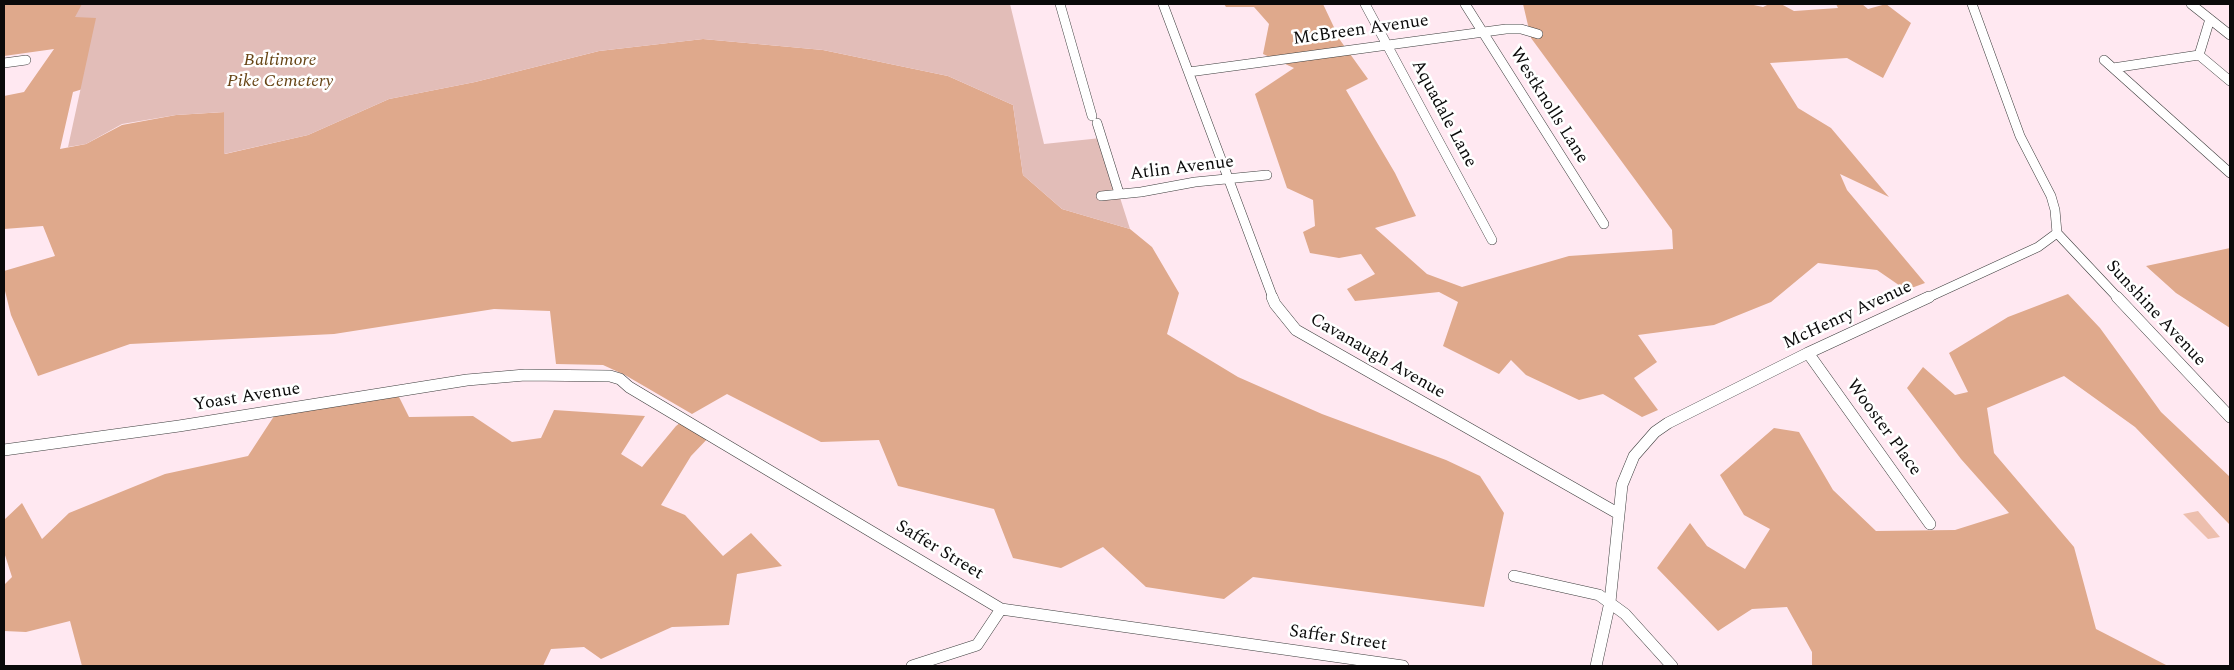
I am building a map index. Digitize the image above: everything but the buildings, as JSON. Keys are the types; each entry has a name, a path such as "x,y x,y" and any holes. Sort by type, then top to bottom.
{"street":[{"path":"1060,4 1094,119 1119,193"},
{"name":"Cavanaugh Avenue","path":"1163,4 1275,304 1296,330 1619,514"},
{"name":"Aquadale Lane","path":"1365,4 1492,240"},
{"name":"Westknolls Lane","path":"1465,4 1604,224"},
{"path":"1972,4 2020,136 2051,196 2055,210 2057,232"},
{"path":"2191,4 2230,35"},
{"path":"2199,55 2210,19"},
{"name":"McBreen Avenue","path":"1189,72 1482,32 1514,29 1538,34"},
{"path":"2112,68 2199,55 2230,81"},
{"path":"4,62 26,60"},
{"path":"2104,60 2230,173"},
{"name":"Atlin Avenue","path":"1101,196 1141,192 1195,182 1267,175"},
{"name":"McHenry Avenue","path":"1596,666 1610,602 1622,485 1627,469 1639,449 1655,432 1668,423 1808,353 2038,247 2057,232"},
{"name":"Sunshine Avenue","path":"2057,232 2230,417"},
{"name":"Wooster Place","path":"1808,353 1930,524"},
{"name":"Saffer Street","path":"494,377 558,374 610,376 620,379 628,387 719,438 767,470 1001,609 1403,666"},
{"name":"Yoast Avenue","path":"4,450 180,426 494,377"},
{"path":"1514,576 1590,592 1610,602 1639,628 1672,666"},
{"path":"912,666 977,645 1001,609"}],"shaded area":[{"path":"4,4 85,4 227,10 171,62 73,92 60,149 86,144 122,125 176,115 225,112 225,154 308,135 389,99 475,82 599,51 703,39 823,50 948,76 1013,105 1023,175 1062,209 1130,229 1152,247 1179,293 1167,334 1238,377 1322,414 1446,460 1480,476 1504,513 1484,607 1253,577 1224,599 1146,587 1103,547 1061,568 1013,558 994,509 898,486 879,440 821,442 727,394 692,414 625,375 603,365 556,364 550,311 494,309 334,334 130,344 38,376 11,315 4,287 4,271 55,256 43,226 4,229 4,96 24,92 54,49 4,56"},
{"path":"1224,4 1323,4 1340,40 1368,79 1346,90 1395,173 1416,216 1375,228 1427,274 1462,287 1569,256 1673,249 1672,230 1531,38 1523,4 1749,4 1763,7 1769,4 1781,4 1794,11 1838,8 1836,4 1862,4 1868,9 1886,4 1911,23 1883,78 1847,58 1770,63 1798,108 1831,128 1889,197 1840,174 1847,190 1925,283 1906,290 1877,270 1818,263 1771,302 1714,325 1638,335 1657,362 1634,378 1658,410 1642,417 1603,394 1579,400 1526,375 1511,360 1499,374 1443,346 1458,302 1439,292 1355,301 1347,289 1375,274 1361,254 1339,258 1310,253 1303,232 1315,226 1313,200 1287,188 1255,94 1294,68 1263,54 1269,24 1254,7 1226,7"},
{"path":"2230,248 2230,328 2176,293 2146,266"},
{"path":"2068,294 2100,328 2161,412 2230,477 2230,525 2135,427 2064,376 1987,408 1994,453 2074,547 2096,629 2168,666 1812,666 1812,652 1787,607 1752,609 1718,631 1657,568 1690,523 1707,546 1745,569 1770,529 1744,515 1720,475 1774,428 1799,432 1833,490 1876,531 1955,530 2009,513 1961,459 1907,388 1923,367 1955,395 1968,392 1949,353 2008,317"},
{"path":"396,391 409,417 473,416 512,442 541,438 554,410 645,416 621,454 642,467 676,426 685,419 712,434 691,456 661,505 685,515 723,556 751,533 782,566 737,574 729,625 672,627 601,659 584,647 551,649 543,666 82,666 70,621 26,632 4,631 4,585 12,577 4,552 4,520 22,503 42,539 69,513 165,474 248,456 278,410"},
{"path":"2198,511 2220,537 2208,539 2183,514"}],"green space":[{"name":"Baltimore Pike Cemetery","path":"82,4 1010,4 1044,144 1101,138 1130,229 1062,209 1023,175 1013,105 948,76 823,50 703,39 599,51 475,82 389,99 308,135 224,154 224,112 176,115 122,124 86,144 68,147 96,18 75,17"}]}
